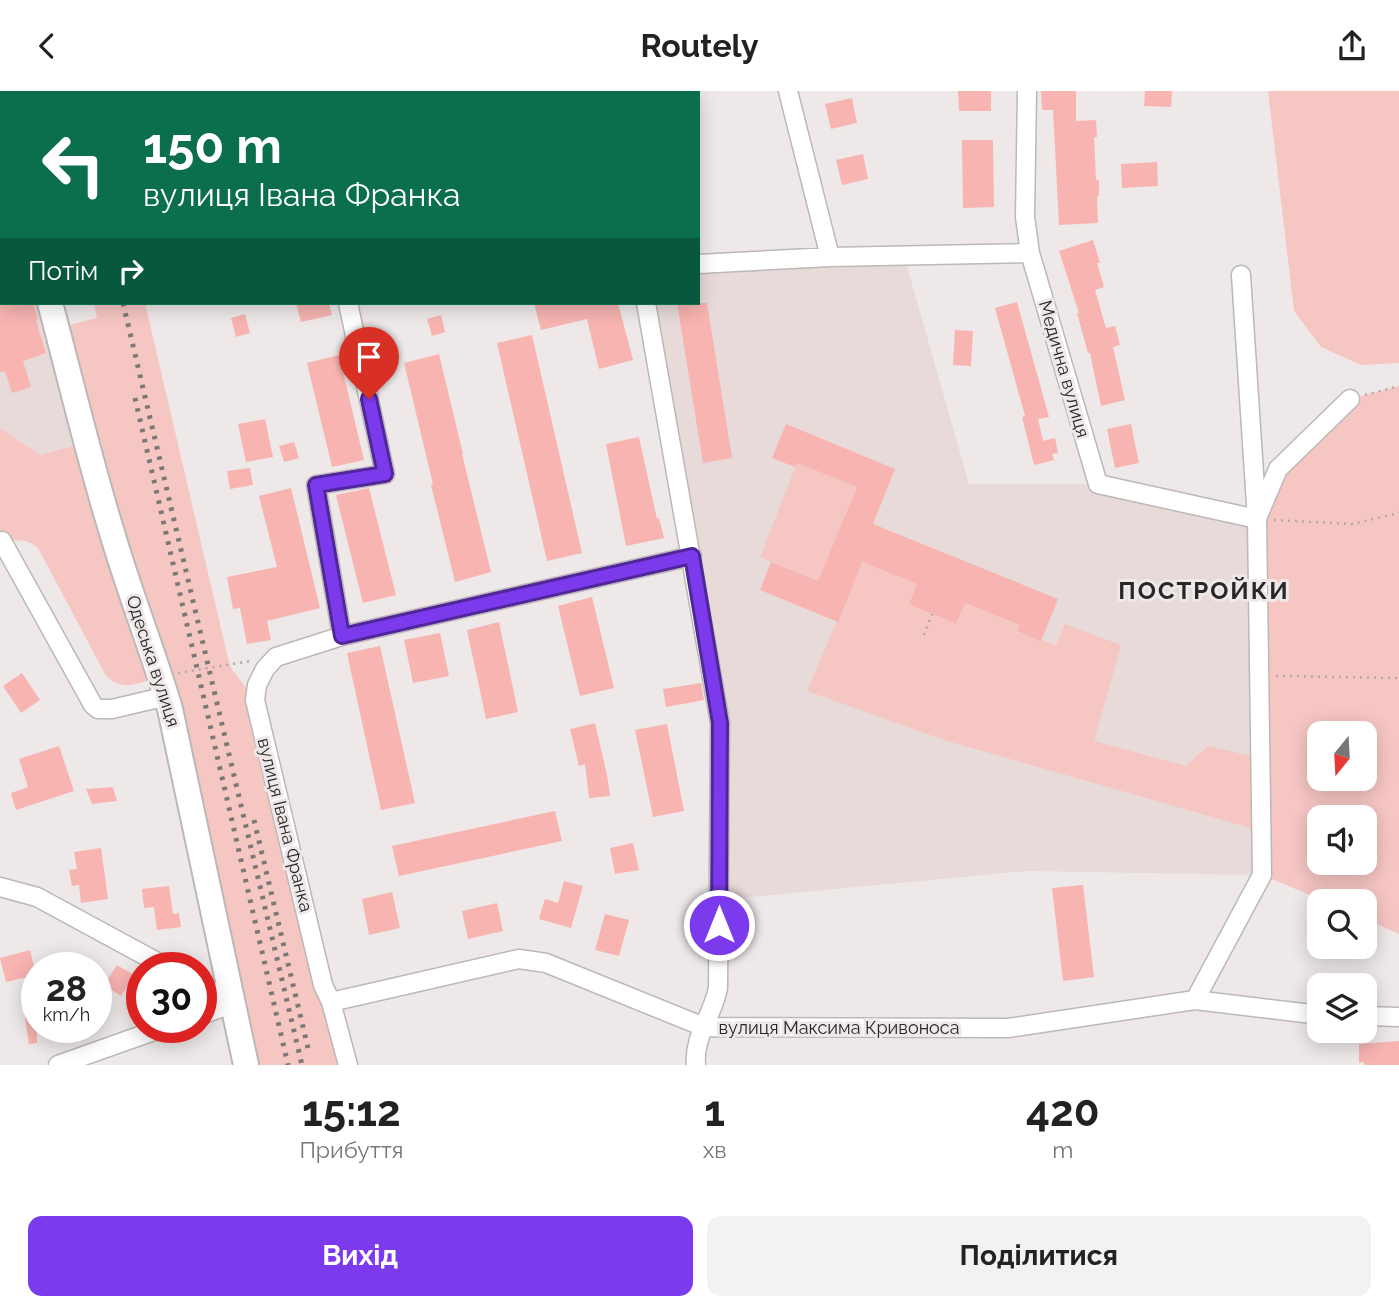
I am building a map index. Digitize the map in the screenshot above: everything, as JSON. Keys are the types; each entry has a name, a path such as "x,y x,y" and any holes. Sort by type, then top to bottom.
{"main road":[{"name":"Одеська вулиця","path":"51,305 110,527 164,686 246,1065"}],"street":[{"path":"789,91 830,257"},
{"name":"Медична вулиця","path":"1027,91 1025,217 1030,253 1098,484 1257,519"},
{"path":"700,264 830,257 1030,253"},
{"path":"1195,1000 1262,874 1257,519 1241,275"},
{"path":"342,636 316,485 385,474 348,305"},
{"path":"646,305 720,723 719,976 716,997 696,1045 696,1065"},
{"path":"1257,519 1278,469 1350,399"},
{"path":"2,541 93,705 98,709 112,709 164,686"},
{"path":"276,657 342,636 692,556"},
{"name":"вулиця Івана Франка","path":"276,657 265,669 257,685 255,700 323,985 331,1002 348,1065"},
{"path":"0,887 37,897 138,952"},
{"name":"вулиця Максима Кривоноса","path":"331,1002 506,962 532,960 563,969 704,1027 1008,1028 1195,1000 1307,1015"},
{"path":"217,994 234,1003"},
{"path":"217,1009 234,1003"},
{"path":"1377,1016 1399,1017"},
{"path":"58,1065 126,1041"}],"path":[{"path":"1350,399 1399,386"},
{"path":"1257,519 1352,524 1399,513"},
{"path":"924,635 932,614"},
{"path":"164,686 197,669 276,657"},
{"path":"1259,676 1399,678"}],"shaded area":[{"path":"1268,91 1399,91 1399,363 1361,365 1321,347 1294,311"},
{"path":"904,256 969,484 1098,484 1257,519 1262,875 1027,871 719,900 720,723 646,305 700,305 700,265"},
{"path":"0,305 51,305 87,442 40,455 0,428"},
{"path":"94,305 145,305 227,654 231,668 255,700 348,1065 246,1065 160,677 131,685 118,684 111,680 105,674 38,548 21,540 2,541 0,545 0,428 40,455 86,442 57,328 97,318"},
{"path":"1399,386 1399,934 1377,924 1377,889 1307,889 1307,894 1262,875 1261,831 944,740 807,691 862,562 917,584 909,604 956,624 965,603 1020,625 1017,632 1056,645 1065,624 1121,645 1094,741 1186,766 1208,746 1260,758 1257,519 1278,469 1350,399"},
{"path":"797,463 857,487 818,581 760,557"}],"building":[{"path":"958,91 991,91 991,111 959,111"},
{"path":"1041,91 1076,91 1076,121 1096,120 1097,137 1094,137 1096,180 1099,180 1098,223 1059,225 1053,110 1042,110"},
{"path":"1145,91 1172,91 1171,107 1144,106"},
{"path":"852,98 857,123 831,129 825,104"},
{"path":"962,140 993,140 994,207 963,208"},
{"path":"863,154 868,179 842,185 836,160"},
{"path":"1157,162 1158,186 1122,188 1121,164"},
{"path":"1093,240 1104,287 1095,290 1106,328 1115,326 1120,345 1113,347 1125,400 1101,406 1090,353 1059,251"},
{"path":"1017,302 1049,417 1038,419 1043,441 1055,438 1058,453 1052,454 1054,460 1034,465 1022,417 1025,416 995,308"},
{"path":"707,303 732,458 703,463 677,305"},
{"path":"0,305 34,305 46,353 23,361 31,387 12,393 5,371 0,372"},
{"path":"297,305 330,305 332,315 301,322"},
{"path":"535,305 619,305 633,360 599,369 587,319 541,330"},
{"path":"245,314 250,333 236,337 231,318"},
{"path":"441,315 445,332 432,336 427,319"},
{"path":"955,330 973,331 971,366 953,365"},
{"path":"532,335 582,553 547,561 497,343"},
{"path":"439,354 491,572 455,582 404,363"},
{"path":"339,355 364,460 332,467 307,363"},
{"path":"265,419 273,457 246,462 238,424"},
{"path":"786,424 895,469 873,524 1058,599 1041,641 1017,631 1020,625 965,603 956,624 909,604 917,584 862,562 838,622 760,590 771,562 818,581 857,487 797,463 795,467 772,458"},
{"path":"1131,424 1139,463 1115,468 1107,429"},
{"path":"639,437 657,519 659,518 664,538 626,546 606,444"},
{"path":"294,442 299,458 284,462 279,446"},
{"path":"250,468 253,485 230,489 227,471"},
{"path":"291,488 320,608 267,621 271,640 247,644 240,608 233,609 227,577 277,567 259,496"},
{"path":"369,488 396,595 363,603 336,495"},
{"path":"592,597 614,688 580,696 558,606"},
{"path":"499,622 518,712 486,719 467,630"},
{"path":"440,633 449,676 413,683 404,640"},
{"path":"380,646 415,803 381,810 347,653"},
{"path":"22,673 40,700 21,713 3,686"},
{"path":"701,683 704,700 666,707 663,689"},
{"path":"595,723 610,796 589,798 585,764 579,766 570,729"},
{"path":"667,724 684,811 653,817 635,730"},
{"path":"59,746 74,791 16,810 11,793 28,787 19,759"},
{"path":"113,787 117,801 92,804 86,789"},
{"path":"555,811 562,841 399,876 392,846"},
{"path":"633,843 639,870 615,874 610,848"},
{"path":"101,848 108,899 81,903 79,885 72,886 69,870 77,869 74,852"},
{"path":"564,881 583,886 571,928 539,919 545,899 558,903"},
{"path":"1083,885 1094,977 1063,981 1052,888"},
{"path":"169,886 173,914 179,913 181,927 157,930 154,907 144,908 142,889"},
{"path":"392,892 400,928 369,935 362,899"},
{"path":"497,903 503,931 468,939 462,911"},
{"path":"605,914 629,920 619,956 595,950"},
{"path":"21,952 21,978 6,982 0,958"},
{"path":"117,965 126,970 126,988 121,996 112,990 112,973"},
{"path":"1399,1041 1399,1065 1359,1063 1359,1044"}],"railway":[{"path":"123,305 302,1065"},
{"path":"135,398 288,1065"},
{"path":"254,820 308,1048"}],"district":[{"name":"ПОСТРОЙКИ","path":"1204,591"}],"route":[{"path":"369,399 385,474 316,485 342,636 692,556 720,723 719,925"}]}
